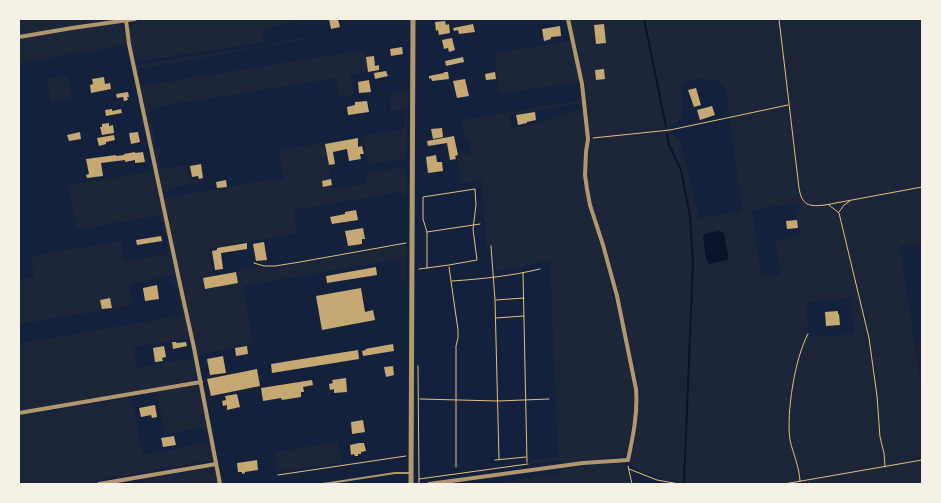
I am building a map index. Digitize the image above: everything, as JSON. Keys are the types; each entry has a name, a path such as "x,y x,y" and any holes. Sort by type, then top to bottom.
{"street":[{"path":"19,37 135,19"},
{"path":"411,484 413,19"},
{"path":"429,484 584,463 628,460 635,423 636,389 616,296 587,189 585,175 588,139 582,84 568,19"},
{"path":"126,20 129,44 201,382 220,484"},
{"path":"19,413 201,382"},
{"path":"99,484 216,464"}],"lane":[{"path":"323,484 388,474 411,474"}],"path":[{"path":"779,19 799,188 804,202 815,206 828,205 922,187"},
{"path":"588,139 670,130 789,105"},
{"path":"411,270 427,268 449,265 476,260 473,225 476,205 475,189 423,197 423,219 427,232 427,268"},
{"path":"839,213 844,205 852,199"},
{"path":"828,205 839,213 869,338 885,467"},
{"path":"427,232 480,224"},
{"path":"254,263 264,266 275,266 411,243"},
{"path":"491,246 496,318 499,459"},
{"path":"449,265 458,330 456,346 456,467"},
{"path":"451,281 494,277 540,269"},
{"path":"419,479 528,463 522,273"},
{"path":"495,300 524,298"},
{"path":"496,318 524,316"},
{"path":"800,481 797,460 790,440 790,408 794,379 804,340 808,334"},
{"path":"418,360 419,484"},
{"path":"420,399 498,401 550,399"},
{"path":"278,475 411,456"},
{"path":"495,460 527,457"},
{"path":"784,484 922,460"},
{"path":"632,484 629,469 657,480 679,484"}],"shaded area":[{"path":"19,19 114,19 47,30 48,34 119,23 123,26 127,45 19,63"},
{"path":"149,19 301,19 262,30 264,42 142,61 136,59 134,55 129,28 135,21"},
{"path":"565,19 778,19 779,28 782,27 781,19 922,19 922,243 900,246 922,396 922,484 690,484 650,475 630,464 640,395 622,310 605,244 601,247 634,386 635,406 627,451 624,455 615,457 560,464 559,460 530,464 529,461 558,457 550,261 496,271 494,246 486,246 482,180 461,183 457,156 471,153 469,139 465,139 461,120 582,100 582,104 579,106 576,104 509,115 512,129 583,110 586,134 584,154 589,156 590,143 594,136 589,136 584,81 500,94 494,53 570,41","holes":["702,78 720,82 726,89 742,211 699,218 681,142 671,133 670,127 681,119 683,85 691,80","797,203 803,209 796,210 800,236 776,241 780,275 761,276 752,210","851,298 854,334 809,337 806,302"]},
{"path":"308,36 308,39 138,69 137,65 267,45"},
{"path":"364,50 368,72 350,75 354,95 339,97 336,78 149,108 161,169 186,165 189,180 203,178 204,182 162,190 141,86"},
{"path":"68,76 72,99 51,102 47,79"},
{"path":"408,91 406,158 368,164 363,136 404,129 406,109 391,111 391,93"},
{"path":"325,142 333,189 365,184 370,173 399,167 406,170 406,194 402,198 401,192 293,210 296,233 208,249 213,276 203,278 205,289 238,283 236,272 243,268 271,269 403,245 406,246 406,279 401,281 401,259 243,286 253,345 200,354 200,357 198,357 165,198 268,180 284,180 279,150"},
{"path":"154,171 157,191 159,192 157,195 160,200 167,233 165,233 161,215 77,230 68,185"},
{"path":"720,231 724,233 727,260 709,264 706,259 703,236 707,233"},
{"path":"121,241 125,262 169,254 167,243 169,242 174,274 129,284 133,305 19,324 19,280 34,277 31,256"},
{"path":"174,279 178,282 190,338 133,347 136,368 194,358 196,373 194,381 19,411 19,344 182,315 175,284 168,281"},
{"path":"196,385 200,388 208,432 204,433 203,427 165,434 157,392"},
{"path":"131,398 143,455 210,442 214,460 76,484 19,484 19,417"},
{"path":"338,442 342,463 277,472 274,452"},
{"path":"620,462 627,470 630,484 488,484 561,474 561,469"},
{"path":"215,467 219,484 147,484 146,479"}],"building":[{"path":"329,19 338,19 340,27 331,29"},
{"path":"445,21 446,25 449,24 450,33 439,35 438,30 436,31 435,22"},
{"path":"473,24 475,32 459,34 458,30 454,31 453,28"},
{"path":"604,24 606,43 596,44 594,25"},
{"path":"560,26 561,36 551,37 551,39 544,41 542,29"},
{"path":"452,38 455,50 449,52 448,48 444,49 442,40"},
{"path":"402,47 403,54 391,56 390,49"},
{"path":"374,56 375,66 379,65 379,70 368,72 366,57"},
{"path":"463,57 464,62 446,66 445,61"},
{"path":"604,69 605,79 596,80 595,70"},
{"path":"386,71 388,76 375,79 374,73"},
{"path":"448,72 449,79 432,81 431,78 429,79 429,76"},
{"path":"495,72 496,79 486,80 485,74"},
{"path":"104,77 105,84 110,83 111,89 91,93 90,85 93,84 92,79"},
{"path":"465,79 469,96 457,98 453,81"},
{"path":"369,80 371,92 359,93 358,82"},
{"path":"696,88 701,105 694,107 688,90"},
{"path":"128,92 128,100 124,101 123,97 117,98 116,94"},
{"path":"367,101 369,112 348,115 347,107 355,105 355,102"},
{"path":"712,106 715,115 700,120 697,110"},
{"path":"112,109 112,111 121,109 122,113 106,116 105,110"},
{"path":"535,112 536,120 518,125 516,115"},
{"path":"109,123 109,126 113,125 114,133 102,135 100,127 102,127 102,124"},
{"path":"442,128 443,137 433,139 431,129"},
{"path":"80,132 81,139 69,141 67,135"},
{"path":"138,132 140,142 131,144 129,133"},
{"path":"114,135 115,140 99,146 97,138"},
{"path":"454,136 458,155 455,156 456,159 450,160 447,143 428,146 427,141"},
{"path":"358,138 358,147 362,146 364,154 360,154 361,159 349,161 347,149 333,152 335,164 329,165 325,144"},
{"path":"143,152 145,162 135,163 135,160 125,162 125,160 101,163 103,176 87,178 86,175 89,174 86,159"},
{"path":"436,155 437,162 442,162 443,171 428,173 426,157"},
{"path":"201,164 203,178 199,179 198,176 192,177 190,166"},
{"path":"331,179 332,185 323,187 322,181"},
{"path":"226,180 227,187 217,188 216,182"},
{"path":"356,210 358,220 332,224 330,217"},
{"path":"797,220 798,228 787,229 786,221"},
{"path":"363,228 365,239 362,239 362,244 348,246 345,231"},
{"path":"161,236 162,241 137,245 136,240"},
{"path":"264,242 267,260 256,261 253,244"},
{"path":"247,243 247,249 221,253 223,269 215,270 212,251 217,250 217,248"},
{"path":"376,267 377,275 327,283 326,276"},
{"path":"236,272 238,283 205,289 203,278"},
{"path":"157,285 159,299 145,301 143,288"},
{"path":"361,288 365,312 373,310 375,320 322,330 316,296"},
{"path":"110,298 112,308 102,309 100,300"},
{"path":"838,311 840,325 826,326 825,312"},
{"path":"172,342 186,342 187,346 173,349"},
{"path":"393,344 394,351 363,356 362,351 365,349"},
{"path":"164,346 166,357 162,358 163,361 155,362 153,348"},
{"path":"247,346 248,354 236,356 235,348"},
{"path":"358,350 359,359 272,373 271,364"},
{"path":"223,356 226,373 210,375 207,359"},
{"path":"393,366 394,375 386,377 384,367"},
{"path":"257,369 260,386 211,396 207,379"},
{"path":"346,378 347,392 334,393 334,389 330,390 329,384 333,383 332,380"},
{"path":"312,380 313,385 303,387 304,392 301,392 301,397 263,401 261,388"},
{"path":"237,394 240,407 227,410 227,405 223,406 222,401 226,400 225,396"},
{"path":"155,405 157,417 152,418 151,415 141,417 139,408"},
{"path":"363,420 365,432 352,434 351,422"},
{"path":"174,436 176,445 163,447 161,438"},
{"path":"364,443 366,451 361,452 358,456 351,455 350,445"},
{"path":"257,460 258,470 242,474 242,472 238,472 237,463"}],"waterway":[{"path":"644,19 666,127"},
{"path":"667,134 669,145 681,170 690,217 693,262 684,483"}]}
